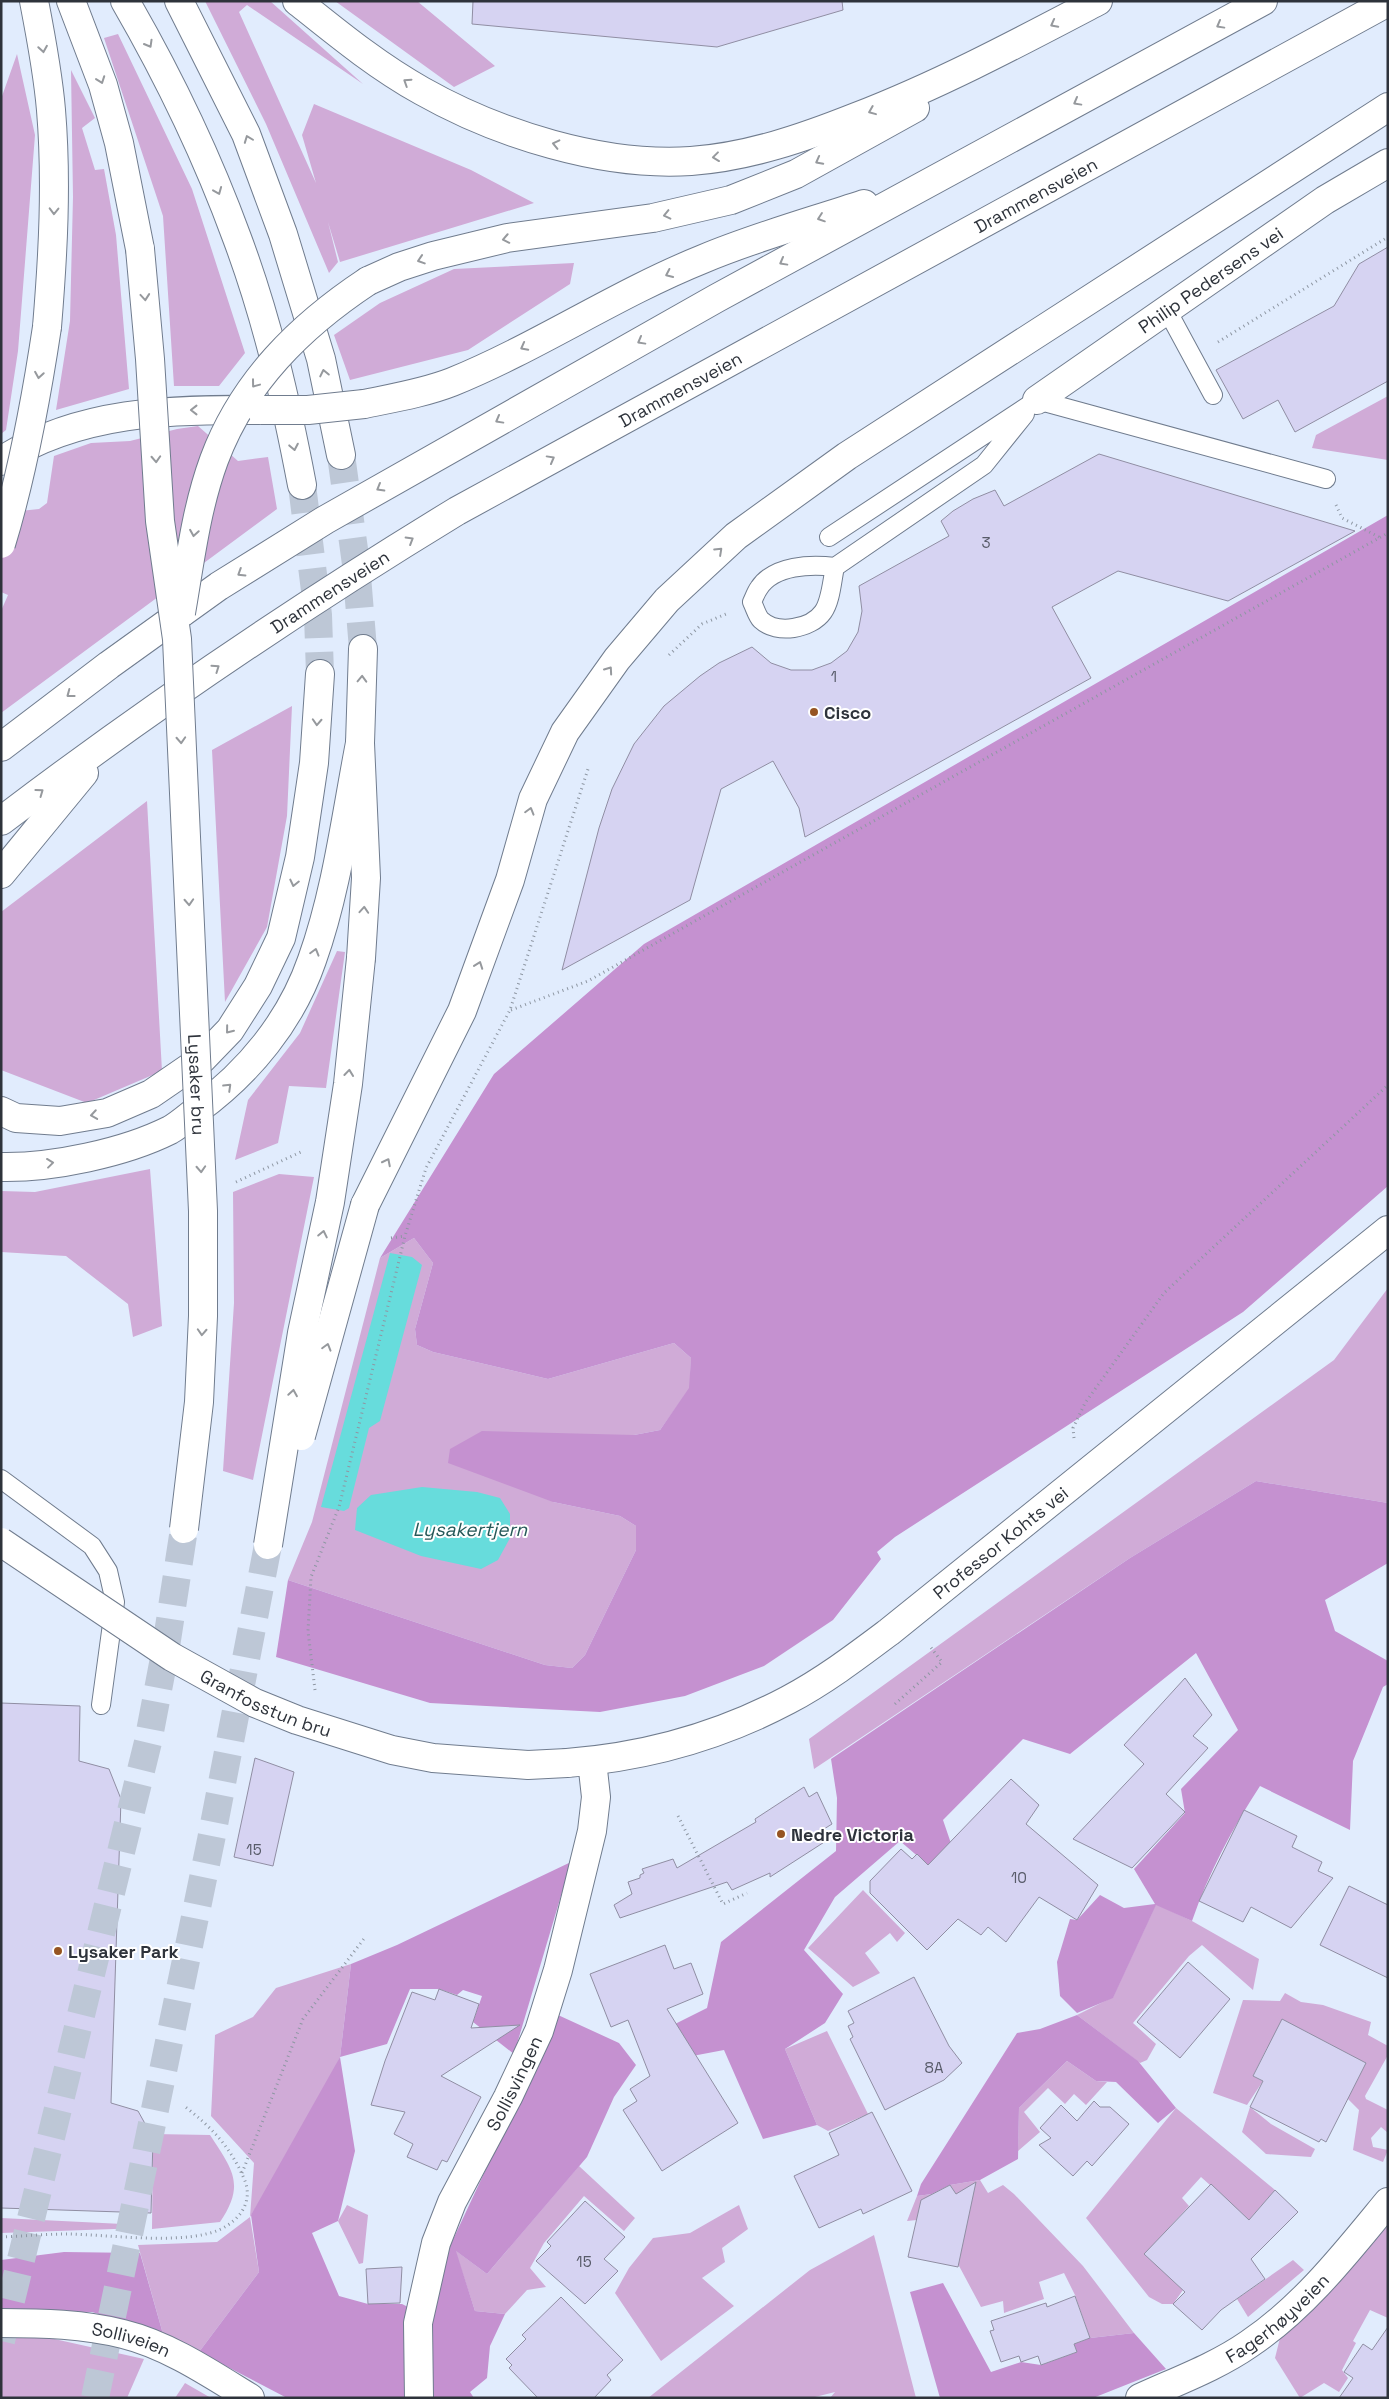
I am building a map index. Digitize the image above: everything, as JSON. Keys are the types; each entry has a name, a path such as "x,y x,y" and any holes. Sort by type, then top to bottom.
{"main road":[{"path":"1,544 16,493 26,448 47,327 53,257 54,184 51,110 34,1"},
{"path":"71,1 102,85 119,143 140,249 150,359 160,521 177,639"},
{"path":"125,1 156,55 200,148 238,239 285,397 302,485"},
{"path":"179,1 246,134 283,234 321,359 342,455"},
{"path":"297,1 351,45 421,91 485,122 540,141 604,155 647,161 691,161 741,154 785,143 879,108 980,63 1098,1"},
{"path":"1,747 109,665 219,586 325,520 652,335 1263,1"},
{"name":"Drammensveien","path":"1,821 109,742 275,627 374,562 458,511 1388,2"},
{"path":"177,639 196,525 214,460 230,426 252,386 284,348 340,300 368,281 399,267 433,256 507,238 653,218 731,200 796,174 903,116 980,63"},
{"path":"363,650 360,743 366,878 361,958 348,1084 330,1202 302,1333 268,1545 328,1341 365,1205 462,1011 510,880 533,799 561,741 617,659 667,600 736,536 847,456 1388,107"},
{"name":"Philip Pedersens vei","path":"1037,400 1325,200 1388,163"},
{"path":"1,461 56,433 120,416 187,410 308,410 364,404 410,395 451,382 501,359 607,303 703,258 934,180"},
{"name":"Lysaker bru","path":"177,639 203,1211 203,1316 199,1402 184,1529"},
{"path":"1,1111 16,1118 60,1121 107,1113 151,1094 202,1059 230,1030 258,986 281,938 300,857 314,763 320,674"},
{"path":"1,874 109,742"},
{"path":"1,1167 72,1160 120,1150 170,1130 225,1090 261,1053 293,1004 312,960 330,896 360,743"},
{"name":"Professor Kohts vei","path":"579,1762 648,1752 696,1738 740,1722 789,1700 836,1671 889,1632 1388,1230"},
{"name":"Granfosstun bru","path":"1,1542 172,1657 255,1703 297,1720 392,1750 433,1758 528,1765 579,1762"},
{"name":"Sollisvingen","path":"418,2398 418,2323 436,2243 452,2202 508,2097 539,2031 558,1970 592,1831 596,1797 579,1762"},
{"name":"Fagerhøyveien","path":"1140,2398 1202,2370 1250,2344 1306,2297 1388,2202"},
{"name":"Solliveien","path":"1,2323 47,2323 123,2334 164,2350 250,2398"}],"lane":[{"path":"1167,310 1214,395"},
{"path":"829,537 1037,400 1326,479"},
{"path":"835,567 824,611 809,623 792,628 774,627 760,619 752,602 759,588 772,576 794,568 816,565 835,567 984,465 1037,400"},
{"path":"1,1479 92,1546 108,1571 115,1602 101,1705"}],"path":[{"path":"1193,358 1388,237"},
{"path":"1342,518 1379,538"},
{"path":"510,1010 588,981 1388,533"},
{"path":"665,659 702,624"},
{"path":"316,1695 311,1670 312,1656 308,1631 311,1577 339,1508 405,1236 426,1168 510,1010 590,764"},
{"path":"1074,1439 1073,1428 1085,1403 1164,1293 1388,1084"},
{"path":"229,1186 308,1149"},
{"path":"895,1704 942,1662 929,1645"},
{"path":"678,1816 723,1904 747,1892"},
{"path":"242,2174 303,2019 366,1936"},
{"path":"1,2237 68,2234 164,2237 206,2234 232,2223 246,2206 247,2188 242,2174 236,2160 220,2137 204,2121 184,2106"}],"shaded area":[{"path":"205,1 270,1 363,84 247,5 239,12 316,183 302,135 314,104 471,170 534,203 340,262 328,222 338,262 329,273 266,124"},
{"path":"335,1 417,1 495,66 454,87"},
{"path":"118,34 192,189 245,353 219,386 174,386 163,216 104,38"},
{"path":"17,54 35,135 18,351 6,430 1,434 1,99"},
{"path":"71,70 95,118 82,128 95,170 104,169 116,235 129,389 56,410 70,321 73,197"},
{"path":"574,263 570,284 468,350 350,380 334,335 380,303 454,269"},
{"path":"1388,396 1388,460 1312,448 1316,435"},
{"path":"198,426 238,461 268,457 277,509 1,713 1,611 8,595 1,592 1,513 39,509 47,503 54,456 91,443 130,441 177,429"},
{"path":"1388,515 1388,1186 1243,1312 895,1537 877,1552 881,1559 833,1620 764,1666 685,1696 600,1712 430,1703 276,1657 288,1580 545,1665 572,1668 585,1655 636,1550 636,1526 620,1516 553,1502 448,1463 450,1449 482,1431 634,1435 660,1430 689,1388 691,1358 674,1343 548,1379 433,1352 417,1345 415,1329 433,1263 414,1238 380,1258 494,1074 644,944"},
{"path":"292,706 287,816 267,927 225,1002 212,750"},
{"path":"147,801 162,1071 87,1103 1,1070 1,912"},
{"path":"337,951 345,952 326,1088 289,1086 278,1143 235,1160 248,1100 300,1033"},
{"path":"150,1169 162,1326 133,1337 128,1304 66,1256 1,1252 1,1191 35,1192"},
{"path":"279,1174 314,1177 253,1480 223,1471 234,1303 233,1192"},
{"path":"414,1238 433,1263 415,1329 417,1345 433,1352 548,1379 674,1343 691,1358 690,1388 660,1430 634,1435 553,1502 620,1516 636,1526 636,1550 585,1655 572,1668 545,1665 288,1580 312,1522 380,1258"},
{"path":"1388,1288 1388,1503 1256,1481 1130,1558 814,1769 809,1739 1334,1360"},
{"path":"1256,1481 1388,1503 1388,1563 1325,1600 1335,1631 1388,1661 1388,1684 1383,1687 1353,1761 1350,1830 1260,1786 1222,1851 1192,1921 1156,1905 1113,1998 1077,2013 1060,1996 1057,1962 1070,1919 1077,1920 1100,1895 1124,1908 1155,1904 1134,1869 1185,1813 1181,1789 1238,1730 1196,1653 1070,1754 1023,1739 943,1820 971,1902 900,1841 835,1897 804,1950 843,1994 825,2023 785,2049 817,2125 763,2139 724,2050 666,2061 649,2037 707,2008 721,1942 836,1851 837,1798 831,1759 1130,1558"},
{"path":"571,1862 514,2054 473,2022 482,1996 463,1990 457,1995 439,1989 410,1989 387,2044 340,2057 351,1964 397,1945"},
{"path":"863,1890 905,1933 897,1942 890,1933 865,1953 880,1973 853,1987 808,1948"},
{"path":"1156,1904 1192,1921 1259,1959 1253,1990 1202,1945 1189,1956 1133,2023 1156,2044 1147,2060 1140,2063 1077,2015 1113,1997"},
{"path":"351,1964 340,2057 315,2112 250,2217 254,2163 211,2116 215,2035 253,2017 276,1988"},
{"path":"1285,1993 1301,2002 1323,2005 1371,2022 1368,2035 1388,2046 1388,2055 1365,2096 1366,2099 1388,2110 1388,2133 1381,2127 1371,2138 1373,2147 1388,2150 1383,2162 1353,2150 1359,2110 1345,2096 1289,2024 1267,2048 1253,2076 1263,2081 1247,2105 1213,2093 1243,2000 1280,2001"},
{"path":"558,2015 619,2043 636,2065 614,2097 587,2157 487,2274 456,2251 475,2311 505,2314 490,2346 487,2378 470,2392 474,2398 428,2398 428,2340 450,2246"},
{"path":"1077,2015 1138,2061 1176,2108 1158,2123 1116,2082 1096,2081 1067,2061 1019,2108 1018,2159 980,2180 950,2185 932,2194 917,2196 921,2184 1017,2033 1040,2029"},
{"path":"827,2031 868,2114 828,2131 817,2125 785,2049"},
{"path":"340,2057 355,2151 338,2221 312,2233 339,2296 368,2304 402,2304 410,2308 405,2398 287,2398 199,2352 259,2272 251,2215"},
{"path":"1067,2061 1096,2081 1107,2082 1086,2105 1074,2094 1065,2104 1048,2088 1024,2112 1040,2132 1018,2151 1019,2108"},
{"path":"1250,2107 1271,2124 1315,2149 1311,2157 1266,2154 1242,2132"},
{"path":"1176,2108 1275,2190 1249,2220 1201,2177 1182,2198 1189,2206 1145,2254 1183,2290 1173,2304 1162,2304 1149,2297 1086,2218"},
{"path":"153,2134 210,2135 230,2167 233,2177 232,2197 228,2209 220,2222 152,2229"},
{"path":"579,2166 635,2218 624,2231 584,2196 544,2243 530,2268 546,2287 527,2290 505,2314 475,2311 455,2250 487,2274"},
{"path":"980,2180 988,2193 1003,2185 1014,2194 1083,2266 1134,2333 1090,2338 1075,2295 1064,2273 1039,2282 1044,2299 1004,2313 1003,2301 981,2307 958,2264 917,2220 907,2221 917,2196 932,2194 938,2209 958,2197 950,2185"},
{"path":"347,2205 368,2215 363,2263 359,2264 338,2221"},
{"path":"739,2205 748,2229 722,2248 725,2262 702,2278 734,2306 661,2361 615,2293 629,2268 653,2238 690,2233"},
{"path":"250,2217 259,2272 199,2352 163,2334 138,2245 217,2242"},
{"path":"1,2218 143,2225 142,2228 1,2233"},
{"path":"1388,2226 1388,2318 1370,2310 1353,2341 1356,2343 1342,2370 1348,2378 1339,2392 1324,2383 1300,2398 1275,2358 1280,2338"},
{"path":"874,2235 916,2398 830,2398 835,2392 811,2398 648,2398 810,2270"},
{"path":"64,2252 140,2253 163,2334 92,2312 1,2311 1,2260"},
{"path":"1293,2260 1304,2270 1248,2317 1237,2299"},
{"path":"943,2283 991,2372 1021,2362 1041,2365 1077,2352 1074,2344 1090,2338 1134,2333 1166,2369 1093,2398 940,2398 910,2292"},
{"path":"32,2334 144,2359 127,2398 1,2398 1,2336"},
{"path":"185,2383 211,2398 175,2398"}],"water":[{"path":"390,1253 412,1257 422,1265 380,1421 369,1428 349,1508 344,1511 321,1507"},
{"name":"Lysakertjern","path":"422,1487 477,1492 500,1498 510,1514 510,1538 498,1560 481,1569 421,1556 355,1530 357,1508 371,1495"}],"building":[{"path":"473,1 842,1 843,10 717,47 472,24"},
{"path":"1388,247 1388,381 1295,432 1278,400 1243,419 1216,370 1334,306 1359,264"},
{"name":"Cisco","path":"1099,454 1355,531 1228,601 1118,571 1052,607 1091,678 805,837 799,808 773,761 721,789 690,900 562,970 599,828 612,789 634,744 664,706 719,663 752,647 771,663 791,670 812,670 831,663 847,651 858,632 862,611 859,586 949,536 941,521 953,511 973,499 995,490 1004,506"},
{"path":"1185,1678 1212,1715 1193,1736 1208,1748 1166,1794 1185,1812 1132,1868 1073,1839 1144,1764 1124,1745"},
{"name":"Lysaker Park","path":"1,1703 80,1706 79,1761 109,1769 121,1799 111,2103 138,2111 153,2138 151,2213 1,2208"},
{"path":"255,1758 294,1772 273,1866 234,1857"},
{"path":"1011,1779 1039,1805 1026,1824 1098,1885 1077,1920 1039,1897 1006,1942 988,1927 981,1935 958,1919 927,1950 870,1893 870,1881 901,1849 912,1859 917,1854 928,1865"},
{"name":"Nedre Victoria","path":"804,1787 809,1797 817,1792 832,1824 824,1829 829,1839 770,1877 770,1873 732,1890 727,1882 620,1918 614,1905 632,1894 628,1882 640,1878 640,1875 644,1873 642,1869 673,1859 677,1868 756,1822 755,1819"},
{"path":"1244,1810 1297,1836 1292,1847 1322,1862 1318,1871 1333,1878 1291,1928 1251,1907 1243,1922 1199,1901"},
{"path":"1349,1886 1388,1905 1388,1978 1320,1945"},
{"path":"665,1945 674,1969 691,1963 703,1994 667,2009 738,2123 662,2171 623,2110 637,2101 630,2089 650,2076 628,2020 611,2027 590,1974"},
{"path":"1188,1962 1230,1999 1180,2058 1137,2022"},
{"path":"914,1977 949,2046 962,2063 944,2080 885,2110 850,2039 853,2037 848,2026 854,2023 848,2011"},
{"path":"439,1989 479,2004 471,2028 520,2025 441,2076 481,2097 447,2162 442,2160 437,2170 407,2157 413,2144 394,2134 405,2112 371,2105 385,2061 412,1992 435,2000"},
{"path":"1282,2019 1366,2063 1326,2142 1321,2139 1319,2142 1250,2107 1263,2081 1253,2076"},
{"path":"1094,2101 1100,2107 1110,2107 1129,2124 1092,2166 1087,2161 1073,2176 1039,2145 1051,2138 1040,2128 1061,2105 1077,2121"},
{"path":"872,2112 912,2191 863,2214 861,2209 819,2228 794,2176 839,2155 829,2133"},
{"path":"976,2182 958,2267 908,2257 921,2200 950,2185 956,2194"},
{"path":"1211,2184 1249,2220 1275,2190 1298,2212 1251,2259 1265,2279 1221,2310 1202,2330 1173,2304 1185,2292 1144,2254"},
{"path":"585,2201 625,2237 604,2259 618,2271 585,2304 536,2261 551,2246 547,2242"},
{"path":"402,2267 400,2303 368,2304 366,2269"},
{"path":"1075,2296 1090,2338 1074,2344 1077,2352 1041,2365 1038,2356 1021,2362 1019,2356 1001,2362 990,2331 994,2330 991,2321 1046,2303 1047,2307"},
{"path":"561,2297 623,2360 607,2375 611,2380 594,2398 538,2398 509,2368 512,2365 506,2359 526,2339 522,2335"},
{"path":"1388,2327 1388,2398 1339,2398 1353,2378 1344,2372 1363,2344 1372,2350"}],"tunnel":[{"path":"341,455 356,564 363,649"},
{"path":"302,485 318,615 320,674"},
{"path":"1,2341 148,1742 165,1653 184,1529"},
{"path":"95,2398 211,1840 268,1545"}],"place":[{"name":"Cisco","path":"814,712"},
{"name":"Nedre Victoria","path":"781,1834"},
{"name":"Lysaker Park","path":"58,1951"}]}
